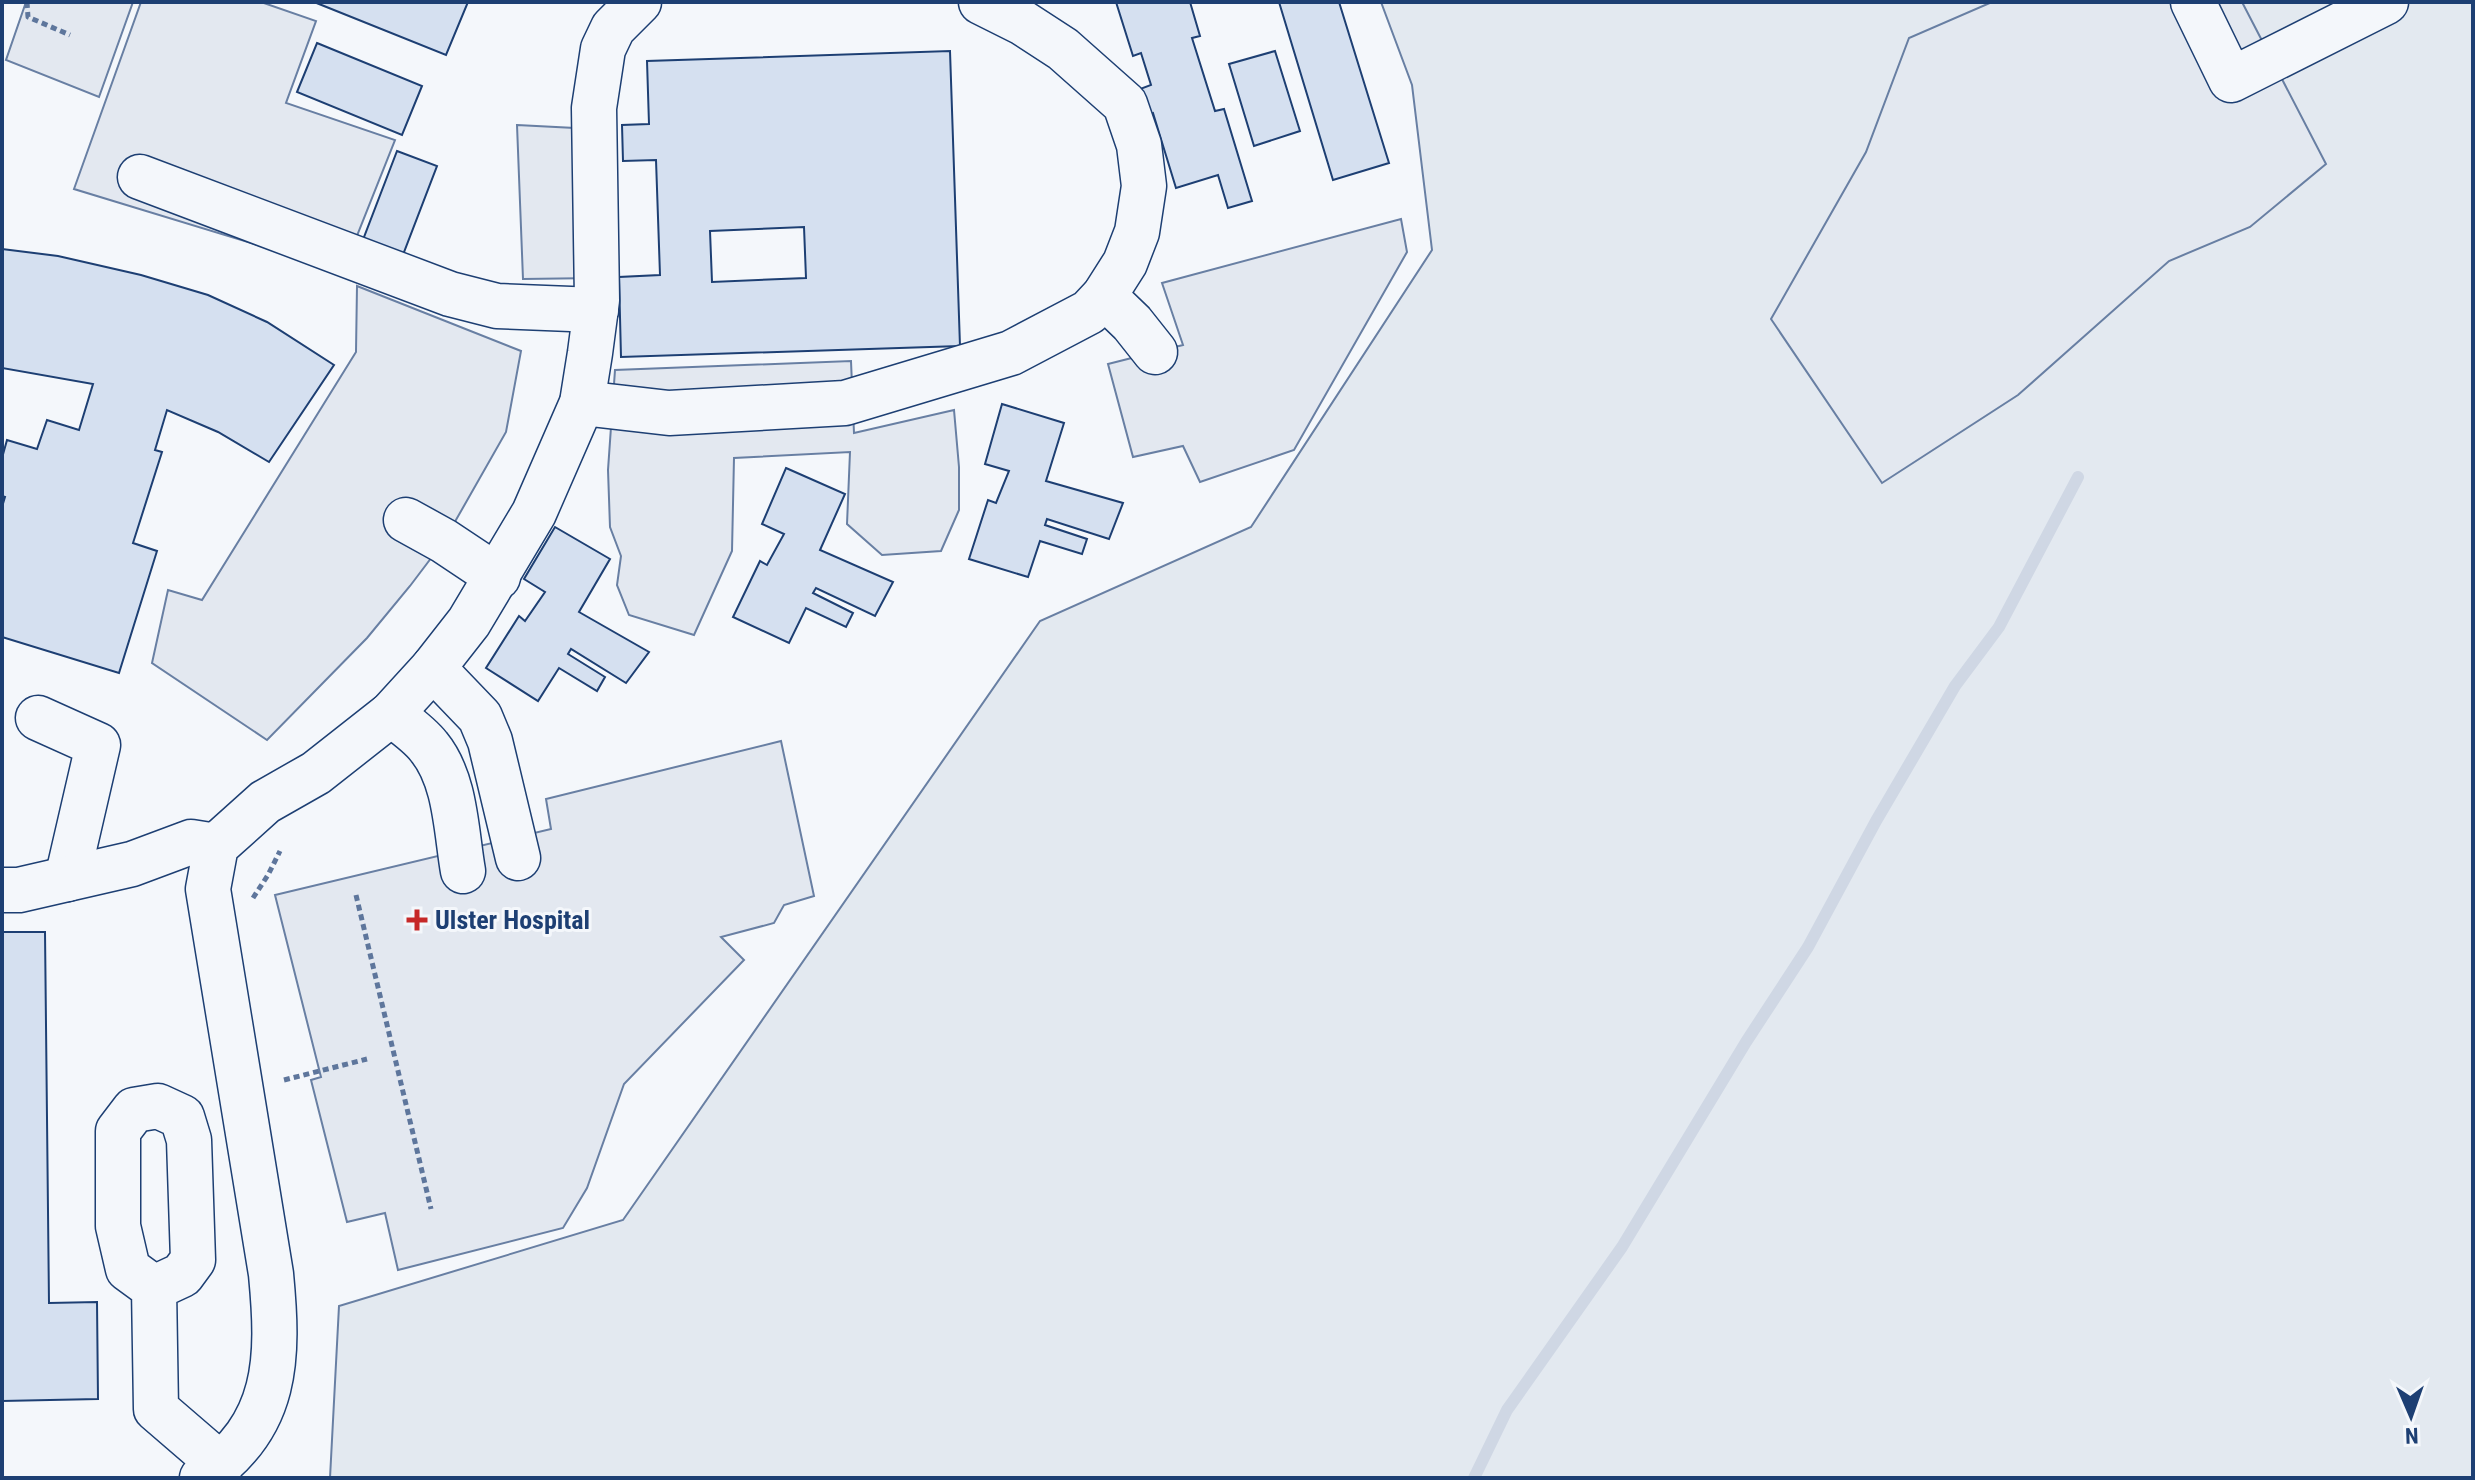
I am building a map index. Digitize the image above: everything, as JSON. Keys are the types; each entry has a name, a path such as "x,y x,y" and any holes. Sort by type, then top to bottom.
{"lane":[{"path":"582,403 669,413 845,403 1011,353 1089,312 1104,296 1125,263 1137,232 1144,186 1139,145 1125,104 1063,49 1023,23 981,2"},
{"path":"2193,2 2231,80 2386,2"},
{"path":"154,1288 156,1409 211,1472 244,1440 261,1411 273,1372 276,1327 271,1274 208,889 216,846 265,802 316,773 412,691 469,622 534,513 582,403 596,310 594,108 603,49 616,11"},
{"path":"140,177 450,294 497,306 596,310"},
{"path":"1104,296 1132,323 1155,352"},
{"path":"406,520 498,577"},
{"path":"412,691 480,717 490,741 491,864 451,799 443,769 429,746 412,691"},
{"path":"38,718 98,745 67,879"},
{"path":"2,890 19,890 132,864 191,842 216,846"}],"path":[{"path":"27,2 28,17 70,35"},
{"path":"356,895 431,1209"},
{"path":"271,1083 367,1059"}],"shaded area":[{"path":"26,2 133,2 99,97 6,60"},
{"path":"141,2 261,2 316,21 286,103 395,140 343,271 74,189"},
{"path":"1381,2 2473,2 2473,1478 330,1478 339,1306 623,1220 1040,621 1251,527 1432,250 1412,85"},
{"path":"1992,2 2242,2 2326,164 2250,227 2169,261 2018,395 1882,483 1771,319 1866,152 1909,38"},
{"path":"517,125 594,129 597,278 523,279"},
{"path":"1401,219 1407,252 1294,450 1200,482 1183,446 1133,457 1108,364 1183,345 1162,283"},
{"path":"357,286 521,351 506,432 444,541 410,586 367,638 267,740 152,663 168,590 202,600 356,352"},
{"path":"851,361 854,433 954,410 959,510 941,551 882,555 847,524 850,452 734,458 732,551 694,635 629,615 617,585 621,556 610,527 608,470 615,370"},
{"path":"781,741 814,896 784,905 774,923 721,937 744,960 624,1084 587,1188 563,1228 398,1270 385,1213 347,1222 311,1080 321,1077 275,895 551,829 546,799"}],"building":[{"path":"314,2 468,2 446,55"},
{"path":"1116,2 1190,2 1200,36 1192,38 1215,111 1224,109 1252,201 1228,208 1218,175 1176,188 1153,113 1148,115 1140,89 1151,85 1141,53 1133,56"},
{"path":"1279,2 1339,2 1389,163 1333,180"},
{"path":"317,43 422,86 402,135 297,92"},
{"path":"950,51 960,346 621,357 619,277 660,275 656,160 623,161 622,125 649,124 647,61","holes":["804,227 806,278 712,282 710,231"]},
{"path":"1275,51 1300,131 1254,146 1229,64"},
{"path":"397,151 437,166 401,260 361,245"},
{"path":"2,249 58,256 141,275 208,295 267,322 334,365 269,462 218,432 167,410 155,450 162,452 133,543 157,551 119,673 2,637 2,507 5,497 2,496 2,458 7,440 37,449 47,420 79,430 93,384 2,368"},
{"path":"1002,404 1064,423 1046,481 1123,503 1109,539 1047,519 1045,525 1087,539 1082,554 1040,541 1028,577 969,559 988,500 996,503 1009,471 985,464"},
{"path":"786,468 845,494 820,550 893,582 875,616 816,588 813,593 853,613 846,627 806,608 789,643 733,617 760,561 767,565 784,534 762,524"},
{"path":"555,527 610,559 579,612 649,652 626,683 571,649 568,654 605,677 597,691 559,668 538,701 486,668 519,616 525,621 545,592 524,579"},
{"path":"2,932 45,932 49,1303 97,1302 98,1399 2,1401"}],"waterway":[{"path":"1474,1478 1507,1410 1622,1247 1746,1042 1808,947 1876,821 1955,686 1999,627 2078,477"}],"place":[{"name":"Ulster Hospital","path":"417,920"}]}
